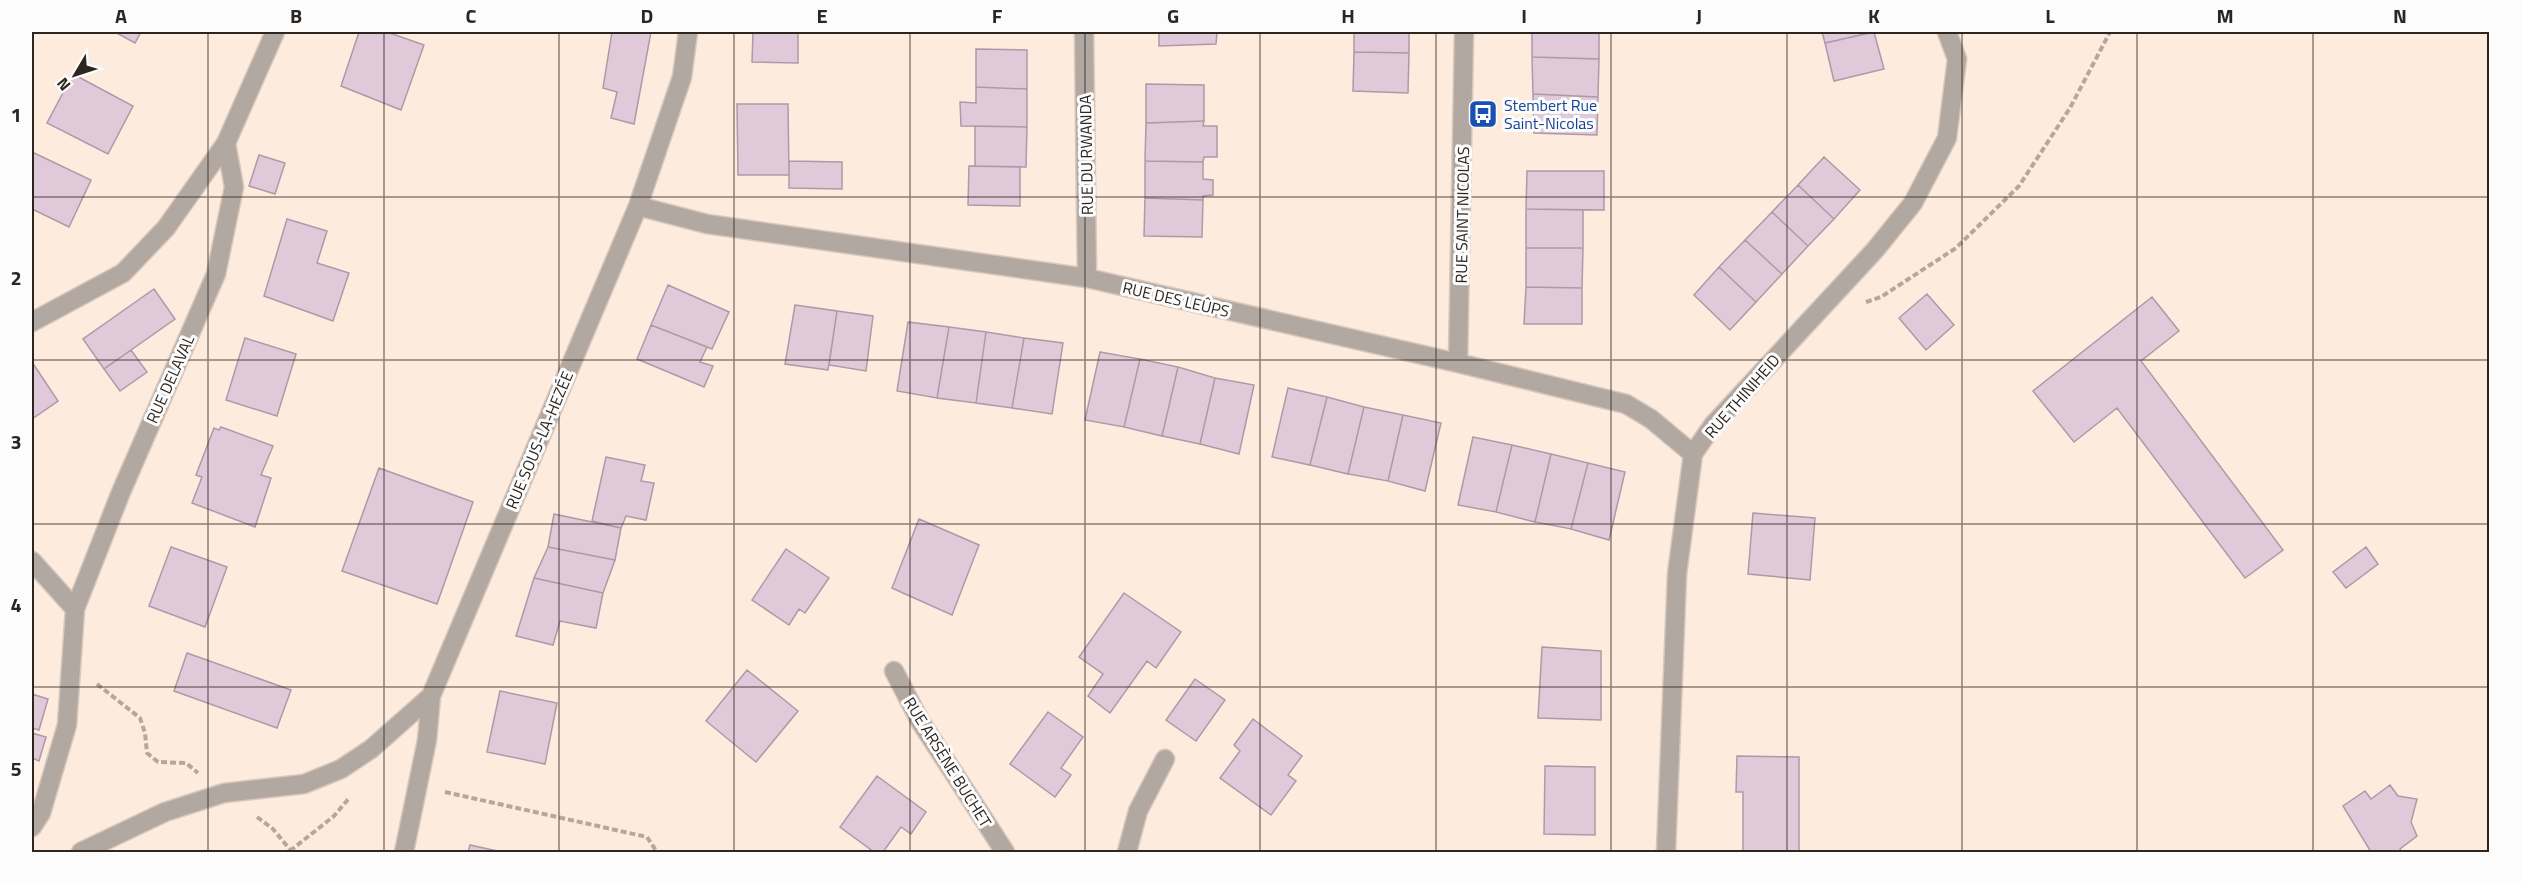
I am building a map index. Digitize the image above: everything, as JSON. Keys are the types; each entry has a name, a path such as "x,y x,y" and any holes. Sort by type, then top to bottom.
{"street":[{"path":"32,322 123,273 166,228 226,142 275,32"},
{"name":"RUE SOUS-LA-HEZÉE","path":"404,852 427,740 431,696 638,206 682,77 688,32"},
{"name":"RUE DU RWANDA","path":"1084,32 1087,278"},
{"name":"RUE SAINT NICOLAS","path":"1458,363 1464,32"},
{"name":"RUE THINIHEID","path":"1666,852 1677,574 1693,454 1713,425 1875,250 1913,203 1947,138 1957,59 1947,32"},
{"name":"RUE DELAVAL","path":"32,827 41,813 67,725 75,609 121,492 216,274 234,187 226,142"},
{"name":"RUE DES LEÛPS","path":"638,206 706,224 1087,278 1458,363 1626,404 1651,419 1693,454"},
{"path":"32,561 75,609"},
{"name":"RUE ARSÈNE BUCHET","path":"894,671 920,722 1005,852"},
{"path":"81,852 165,812 224,793 304,784 341,769 371,748 431,696"},
{"path":"1127,852 1138,811 1165,759"}],"path":[{"path":"1830,298 1858,305 1881,297 1956,248 2019,186 2070,108 2110,32"},
{"path":"110,694 140,718 145,733 147,753 158,762 186,763"},
{"path":"418,785 647,837 657,852"},
{"path":"224,793 273,829 291,851 334,816 355,791"}],"building":[{"path":"115,32 141,32 135,43"},
{"path":"359,32 387,32 424,45 401,110 341,86"},
{"path":"612,32 651,32 634,124 611,118 617,92 603,88"},
{"path":"753,32 798,32 798,63 752,62"},
{"path":"1159,32 1217,32 1216,44 1159,46"},
{"path":"1354,32 1409,32 1409,53 1354,52"},
{"path":"1532,32 1599,32 1599,59 1532,57"},
{"path":"1822,32 1874,32 1825,43"},
{"path":"1874,32 1884,69 1834,81 1825,43"},
{"path":"976,49 1027,50 1027,89 976,87"},
{"path":"1354,52 1409,53 1408,93 1353,91"},
{"path":"1532,57 1599,59 1598,97 1533,94"},
{"path":"73,74 133,106 108,154 47,123"},
{"path":"1146,84 1204,85 1204,121 1146,123"},
{"path":"976,87 1027,89 1027,127 961,126 960,102 976,103"},
{"path":"1533,94 1598,97 1597,135 1534,133"},
{"path":"737,104 788,104 789,175 738,175"},
{"path":"1204,121 1203,126 1217,126 1217,157 1204,157 1203,162 1145,161 1146,123"},
{"path":"975,126 1027,127 1026,167 975,166"},
{"path":"32,152 91,180 69,227 32,209"},
{"path":"259,155 285,163 275,194 249,186"},
{"path":"1824,157 1860,190 1834,219 1798,185"},
{"path":"789,161 842,162 842,189 789,188"},
{"path":"1145,161 1203,162 1203,179 1213,180 1213,195 1203,196 1203,200 1145,198"},
{"path":"969,166 1020,167 1020,206 968,205"},
{"path":"1527,171 1604,171 1604,210 1526,209"},
{"path":"1798,185 1834,219 1808,246 1772,212"},
{"path":"1145,198 1203,200 1202,237 1144,236"},
{"path":"1526,209 1583,210 1583,248 1526,248"},
{"path":"1772,212 1808,246 1782,274 1745,240"},
{"path":"287,219 327,231 317,263 349,273 333,321 264,296"},
{"path":"1745,240 1782,274 1756,302 1719,267"},
{"path":"1526,248 1583,248 1582,288 1526,287"},
{"path":"1719,267 1756,302 1730,330 1694,295"},
{"path":"668,285 729,312 712,349 651,325"},
{"path":"1526,287 1582,288 1582,324 1524,324"},
{"path":"154,289 175,319 104,369 83,339"},
{"path":"1927,294 1954,325 1926,350 1899,318"},
{"path":"2152,297 2179,331 2141,361 2283,550 2245,578 2117,408 2074,442 2033,391"},
{"path":"795,305 837,311 828,370 785,364"},
{"path":"837,311 873,316 866,371 829,365"},
{"path":"908,322 949,327 937,398 897,391"},
{"path":"651,325 707,347 700,362 713,366 704,387 637,359"},
{"path":"949,327 986,332 976,403 937,398"},
{"path":"986,332 1024,338 1012,408 976,403"},
{"path":"245,338 296,354 277,416 226,400"},
{"path":"1024,338 1063,343 1052,414 1012,408"},
{"path":"131,350 147,372 120,391 104,369"},
{"path":"1100,352 1140,359 1124,427 1085,420"},
{"path":"1140,359 1178,367 1162,436 1124,427"},
{"path":"32,362 58,401 32,419"},
{"path":"1178,367 1215,378 1200,444 1162,436"},
{"path":"1215,378 1254,385 1239,454 1200,444"},
{"path":"1288,388 1327,397 1310,465 1272,457"},
{"path":"1327,397 1364,407 1348,474 1310,465"},
{"path":"1364,407 1403,415 1388,481 1348,474"},
{"path":"1403,415 1441,423 1425,491 1388,481"},
{"path":"221,427 273,446 261,475 271,478 255,527 192,503 202,477 196,475 214,428 219,430"},
{"path":"1473,437 1512,445 1496,512 1458,505"},
{"path":"1512,445 1551,454 1535,522 1496,512"},
{"path":"1551,454 1588,463 1571,529 1535,522"},
{"path":"606,457 645,465 641,481 654,483 646,520 626,516 621,528 592,521"},
{"path":"1588,463 1625,472 1609,540 1571,529"},
{"path":"379,468 473,502 437,604 342,571"},
{"path":"1753,513 1815,518 1810,580 1748,574"},
{"path":"554,514 621,528 615,560 548,547"},
{"path":"919,519 979,545 952,615 892,588"},
{"path":"171,547 227,567 205,627 149,606"},
{"path":"548,547 615,560 603,593 534,578"},
{"path":"2366,547 2378,564 2346,588 2333,572"},
{"path":"786,549 829,578 805,613 799,609 789,625 752,600"},
{"path":"534,578 603,593 596,628 560,621 553,645 516,636"},
{"path":"1124,593 1181,632 1156,668 1147,661 1110,713 1088,696 1103,674 1079,657"},
{"path":"1542,647 1601,651 1601,720 1538,718"},
{"path":"187,653 291,690 277,728 174,691"},
{"path":"747,670 798,711 756,762 706,721"},
{"path":"1195,679 1225,700 1196,741 1166,720"},
{"path":"500,691 557,703 545,764 487,752"},
{"path":"32,694 48,699 39,730 32,728"},
{"path":"1048,712 1083,737 1061,768 1071,775 1055,797 1010,764"},
{"path":"1253,719 1302,756 1288,775 1296,781 1271,815 1220,778 1240,751 1234,745"},
{"path":"32,733 46,737 39,761 32,758"},
{"path":"1737,756 1799,757 1799,852 1743,852 1743,792 1736,792"},
{"path":"1545,766 1595,767 1595,835 1544,834"},
{"path":"877,776 926,812 911,834 901,827 883,852 874,852 840,827"},
{"path":"2390,785 2398,796 2417,799 2411,822 2417,836 2400,849 2402,852 2371,852 2343,806 2365,791 2371,799"},
{"path":"470,845 502,852 468,852"}],"place":[{"name":"Stembert Rue Saint-Nicolas","path":"1483,114"}]}
